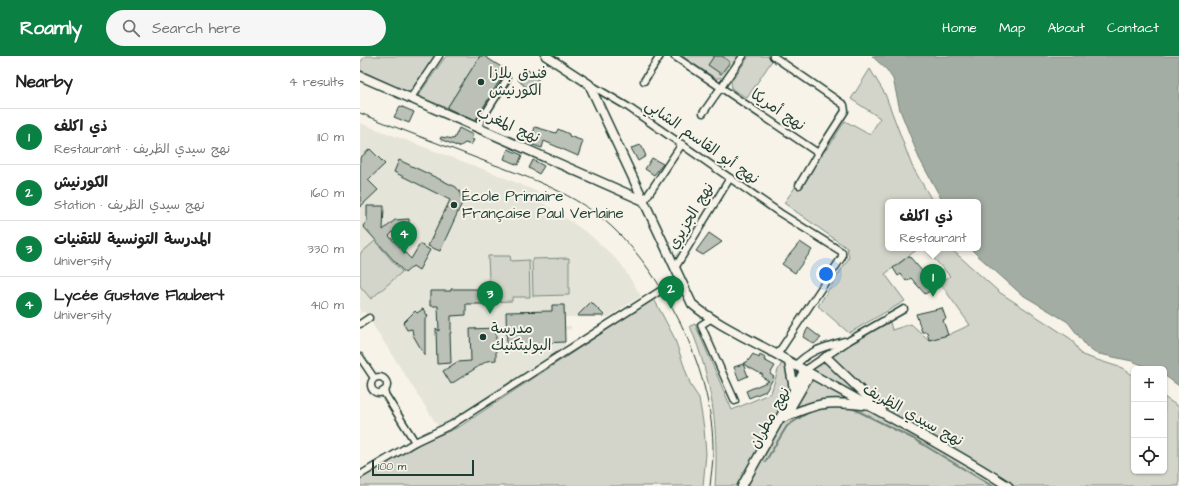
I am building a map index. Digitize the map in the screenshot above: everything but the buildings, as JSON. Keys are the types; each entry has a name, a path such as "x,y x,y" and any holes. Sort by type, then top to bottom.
{"street":[{"path":"410,99 439,56"},
{"name":"نهج أبو القاسم الشابي","path":"546,56 628,107 780,213 842,252 842,257 777,355"},
{"path":"644,80 660,56"},
{"name":"نهج أمريكا","path":"674,56 818,153"},
{"path":"703,113 744,56"},
{"path":"773,56 842,103 844,111 799,185"},
{"name":"نهج المغرب","path":"360,76 644,201"},
{"path":"477,127 507,79"},
{"name":"نهج سيدي الظريف","path":"589,84 692,304 712,318 1008,486"},
{"path":"644,201 682,144"},
{"name":"نهج الجزيري","path":"675,268 730,178"},
{"path":"360,475 416,442 451,425 674,282"},
{"path":"807,372 850,340 904,309"},
{"path":"360,324 369,318"},
{"path":"712,318 701,325 735,401"},
{"path":"794,389 792,364 815,350 850,340"},
{"path":"360,357 374,378"},
{"path":"826,357 887,416"},
{"name":"نهج مطران","path":"752,473 794,389 807,372"},
{"name":"نهج مطران","path":"752,473 786,417 807,372"},
{"path":"380,377 385,380 386,386 383,391 377,393 372,389 371,383 374,378 380,377"},
{"path":"383,391 416,442"},
{"path":"786,417 818,404 828,402 866,406"},
{"path":"742,486 752,473"},
{"path":"747,486 752,473"}],"shaded area":[{"path":"365,56 435,56 410,93 360,70 360,63"},
{"path":"446,56 480,56 447,108 418,96"},
{"path":"682,56 739,56 724,78 715,78"},
{"path":"749,56 769,56 773,59 747,98 732,89 731,82"},
{"path":"872,56 1179,56 1179,386 1167,377 1167,366 1145,366 1132,361 1095,353 1087,347 1068,322 1021,294 973,251 981,251 981,199 941,199 919,158 900,110 893,79 887,70"},
{"path":"870,69 885,94 912,166 931,199 885,199 885,251 915,251 885,274 905,301 849,333 818,306 849,258 847,248 784,203 820,152 827,149 845,121 870,135 880,118 851,99"},
{"path":"360,123 496,174 540,193 534,197 589,234 621,264 641,296 608,317 565,317 565,326 571,326 571,329 565,330 565,346 439,428 364,311 360,314"},
{"path":"375,241 402,272 371,299 360,286 360,254"},
{"path":"927,251 953,251 999,292 1071,339 1082,355 1122,368 1131,374 1131,474 1167,474 1167,399 1179,407 1179,486 715,486 716,444 712,404 704,365 690,326 695,324 732,410 771,393 778,370 783,361 811,370 815,364 824,361 852,341 890,322 892,330 911,324 929,340 948,335 970,325 940,283 950,276"},
{"path":"488,256 510,256 511,261 529,260 530,297 512,297 512,301 490,302"},
{"path":"569,258 569,295 533,296 532,259"},
{"path":"654,299 674,337 691,386 699,398 704,428 706,454 703,486 360,486 360,479 423,442 459,427"}],"waterway":[{"path":"850,407 914,439 992,486"},
{"path":"765,462 787,426 809,412"}],"tram line":[{"path":"360,113 535,180 583,205 598,215 623,237 642,260 666,296 687,337 699,369 708,403 713,437 710,486"}],"place":[{"name":"فندق بلازا الكورنيش","path":"481,82"},
{"name":"École Primaire Française Paul Verlaine","path":"454,205"},
{"name":"Lycée Gustave Flaubert","path":"404,254"},
{"name":"ذي اكلف","path":"933,297"},
{"name":"الكورنيش","path":"671,309"},
{"name":"المدرسة التونسية للتقنيات","path":"490,314"},
{"name":"مدرسة البوليتكنيك","path":"483,337"}]}
